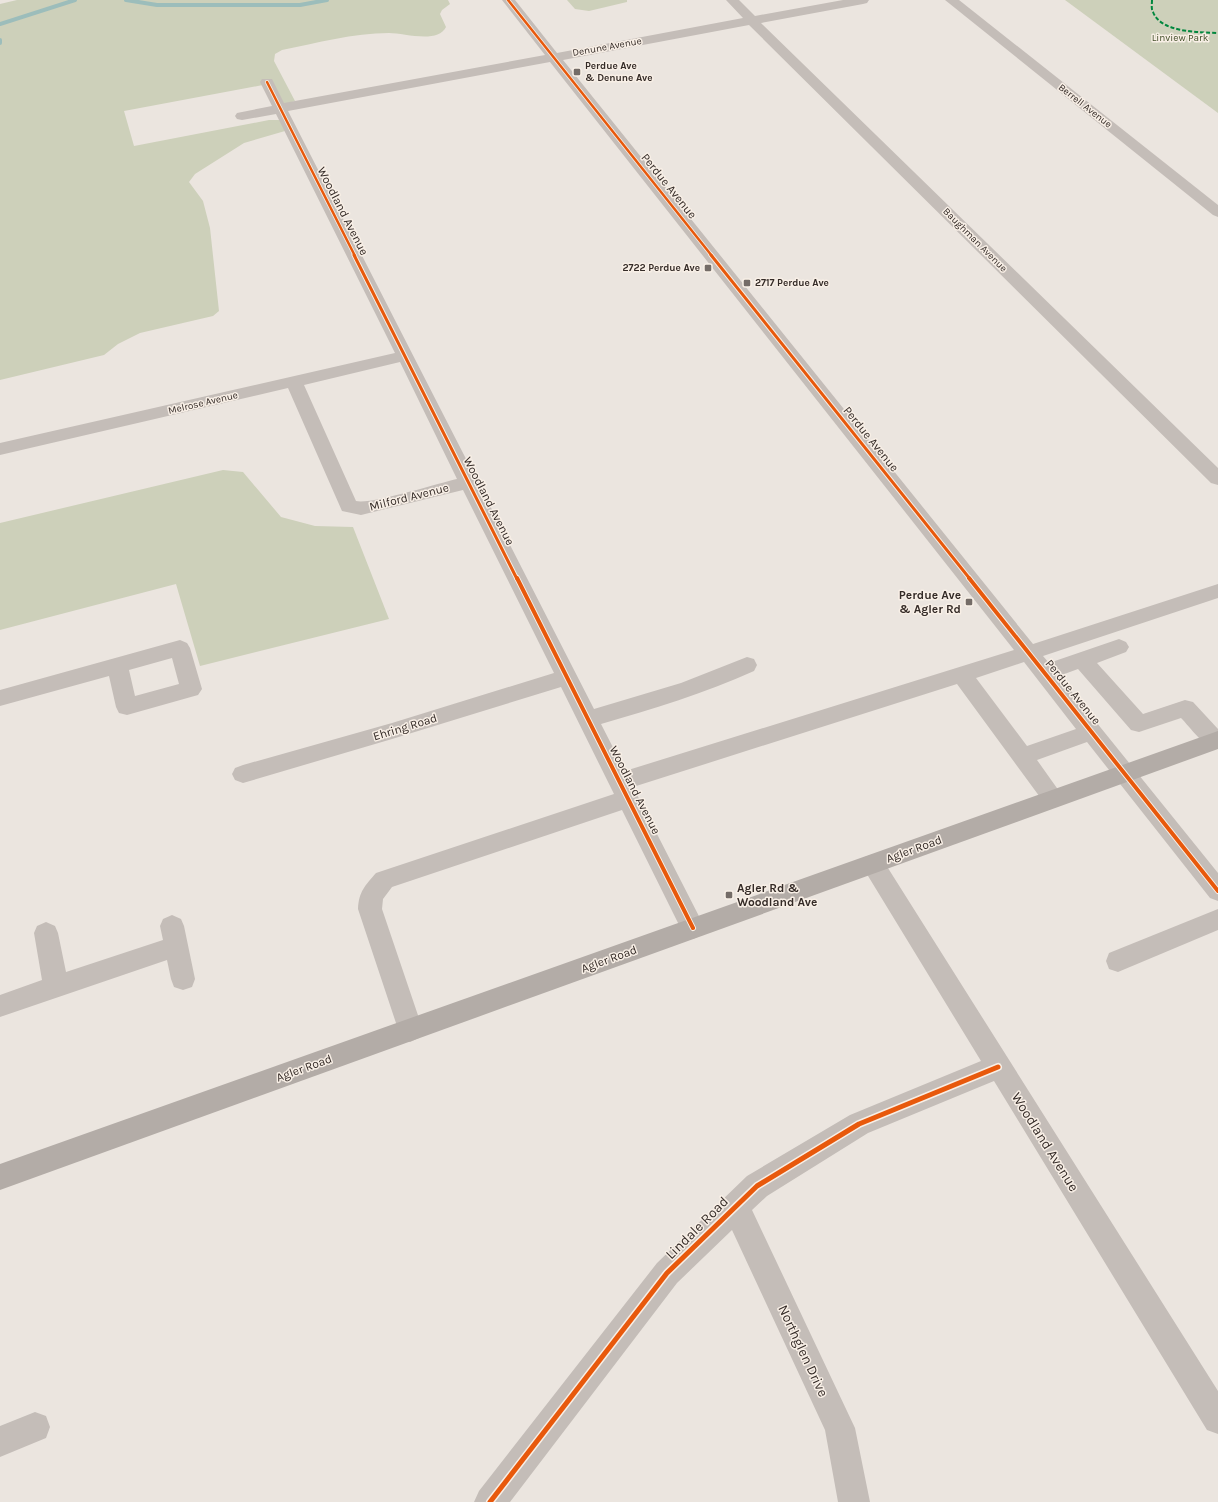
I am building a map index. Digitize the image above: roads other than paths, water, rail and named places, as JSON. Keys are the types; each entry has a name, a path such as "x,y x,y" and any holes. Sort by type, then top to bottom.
{"main road":[{"name":"Agler Road","path":"0,1177 1053,798 1217,741"}],"street":[{"name":"Perdue Avenue","path":"508,0 1218,891"},
{"name":"Baughman Avenue","path":"732,0 793,62 1218,479"},
{"name":"Denune Avenue","path":"242,116 864,0"},
{"name":"Berrell Avenue","path":"951,0 1218,212"},
{"name":"Woodland Avenue","path":"267,82 693,928"},
{"name":"Melrose Avenue","path":"0,449 405,356"},
{"name":"Milford Avenue","path":"294,382 349,506 361,509 468,482"},
{"path":"410,1030 370,909 371,896 384,880 624,791 962,674 1218,591"},
{"path":"1045,673 1119,647"},
{"path":"1082,660 1139,724 1185,708 1217,741"},
{"path":"0,698 117,665"},
{"path":"588,719 653,701 717,679 747,666"},
{"path":"962,674 1053,798"},
{"name":"Ehring Road","path":"243,774 392,731 567,677"},
{"path":"1022,756 1092,732"},
{"name":"Woodland Avenue","path":"873,864 1218,1420"},
{"path":"1118,961 1218,919"},
{"path":"46,933 56,986"},
{"path":"0,1006 56,986 174,936 183,979"},
{"name":"Lindale Road","path":"490,1502 667,1273 757,1186 859,1124 998,1067"},
{"name":"Northglen Drive","path":"735,1206 840,1428 854,1502"},
{"path":"0,1442 35,1427"}],"waterway":[{"path":"0,24 75,0"},
{"path":"126,0 157,5 300,5 327,0"}],"place":[{"name":"Perdue Ave & Denune Ave","path":"577,72"},
{"name":"2722 Perdue Ave","path":"708,268"},
{"name":"2717 Perdue Ave","path":"747,283"},
{"name":"Perdue Ave & Agler Rd","path":"969,602"},
{"name":"Agler Rd & Woodland Ave","path":"729,895"}],"park label":[{"name":"Linview Park","path":"1180,38"}]}
